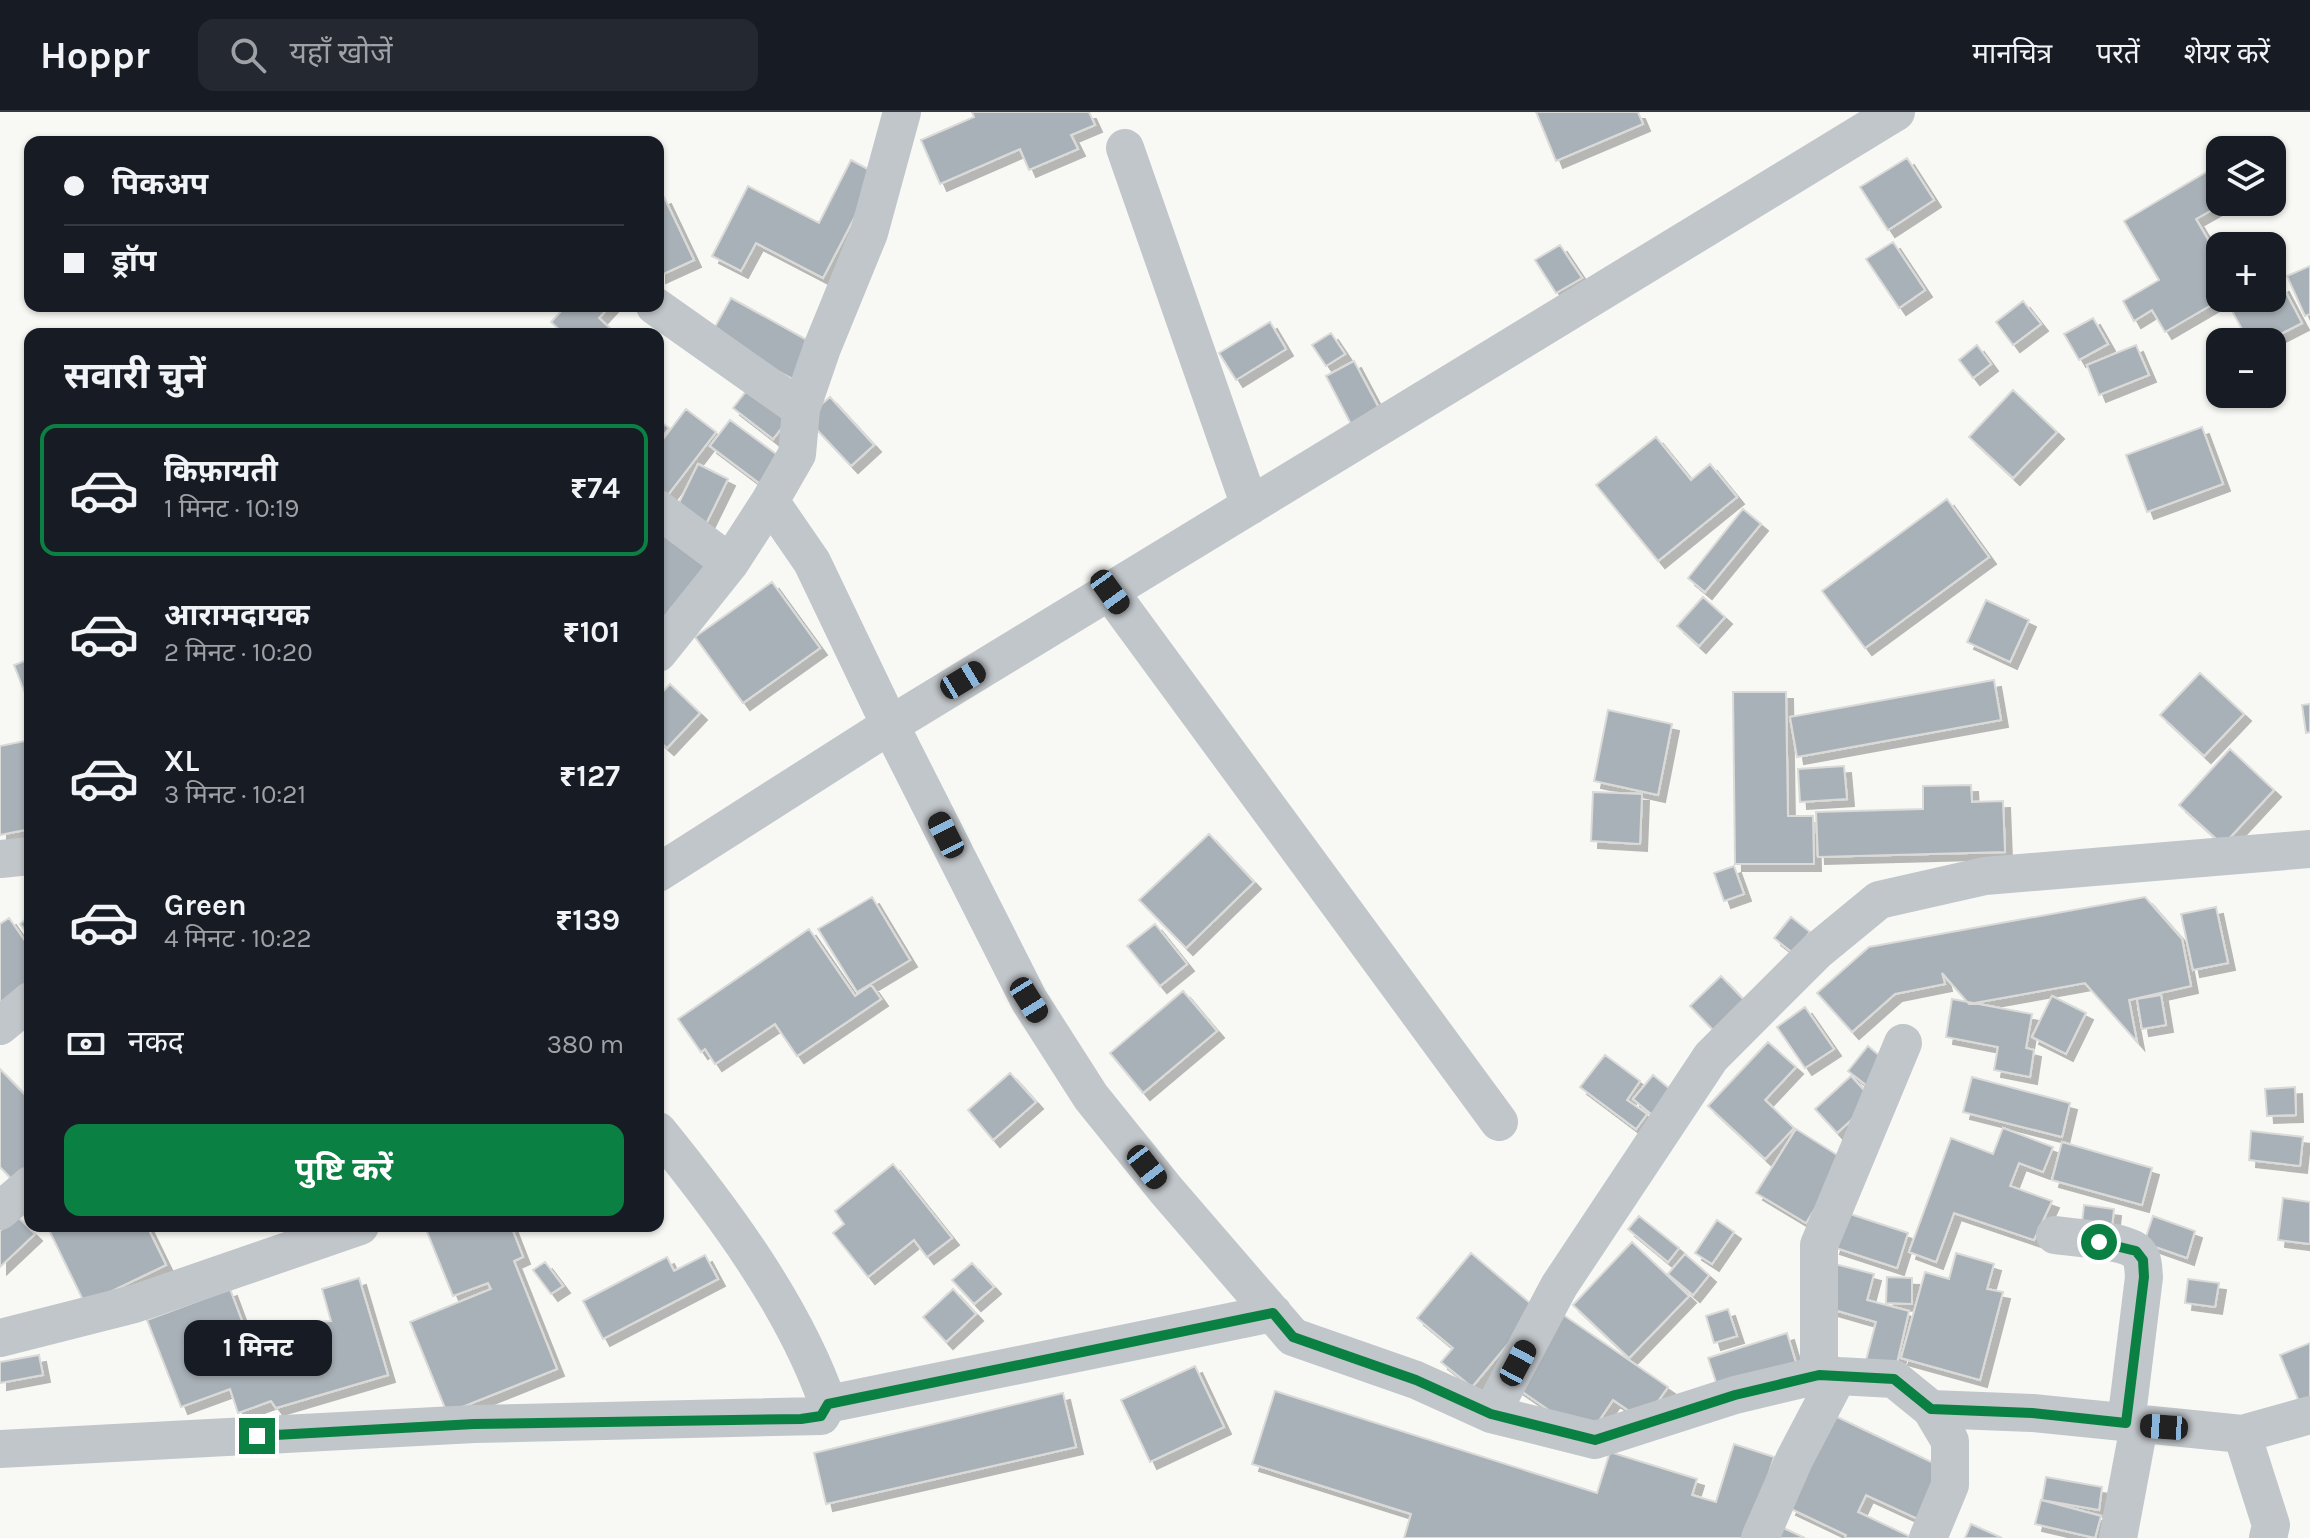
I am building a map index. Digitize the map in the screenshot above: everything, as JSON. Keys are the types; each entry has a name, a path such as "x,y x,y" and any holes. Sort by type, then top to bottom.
{"street":[{"path":"664,646 730,563 797,454 801,409 869,233 902,112"},
{"path":"664,869 890,725 1250,506 1853,123 1896,112"},
{"path":"1125,148 1250,506"},
{"path":"664,312 801,409"},
{"path":"770,501 812,562 890,725 1029,1000 1091,1097 1166,1190 1293,1337 1416,1380 1491,1414 1595,1440 1735,1395 1828,1376 1894,1379 1931,1409 1950,1441 1950,1485 1928,1538"},
{"path":"664,514 730,563"},
{"path":"1110,592 1499,1122"},
{"path":"1491,1414 1559,1286 1711,1057 1817,951 1879,900 1985,876 2310,849"},
{"path":"0,859 24,857"},
{"path":"0,1026 24,1006"},
{"path":"1760,1538 1828,1376 1819,1245 1903,1043"},
{"path":"664,1138 704,1188 749,1254 815,1367 828,1404"},
{"path":"0,1211 24,1190"},
{"path":"0,1338 134,1304 343,1232"},
{"path":"2055,1235 2122,1245 2136,1251 2143,1260 2132,1424 2118,1538"},
{"path":"0,1449 474,1424 801,1419 821,1416 828,1404 1273,1313"},
{"path":"1931,1409 2032,1413 2242,1434 2310,1415"},
{"path":"2242,1434 2271,1525 2268,1538"}],"building":[{"path":"972,112 1089,112 1095,125 1071,135 1078,149 1029,170 1020,149 940,184 921,140 974,117"},
{"path":"1536,112 1638,112 1643,124 1556,161"},
{"path":"1907,158 1934,200 1888,230 1860,187"},
{"path":"851,160 877,174 823,278 756,243 741,271 712,256 748,186 819,223"},
{"path":"2206,172 2206,213 2196,219 2206,236 2206,308 2165,332 2152,310 2134,321 2123,301 2159,280 2124,221"},
{"path":"664,197 694,260 664,274"},
{"path":"1893,242 1925,290 1899,308 1866,259"},
{"path":"1560,245 1582,278 1556,293 1535,260"},
{"path":"2310,266 2310,314 2305,316 2287,276"},
{"path":"2286,293 2302,323 2286,331 2286,328 2241,328 2233,312 2286,312"},
{"path":"731,298 816,345 796,381 711,334"},
{"path":"2023,301 2041,324 2013,345 1996,322"},
{"path":"560,312 604,312 599,318 610,328 558,328 551,322"},
{"path":"2093,318 2108,344 2079,360 2064,334"},
{"path":"1270,322 1286,349 1236,380 1219,353"},
{"path":"1331,333 1345,354 1326,366 1312,345"},
{"path":"1977,345 1991,364 1973,378 1959,360"},
{"path":"2136,345 2149,375 2099,395 2087,365"},
{"path":"1354,361 1380,410 1351,424 1326,376"},
{"path":"751,385 791,416 773,439 733,408"},
{"path":"2013,390 2057,432 2013,478 1969,437"},
{"path":"830,397 874,445 851,466 806,418"},
{"path":"686,409 716,432 664,500 664,438"},
{"path":"730,420 787,462 767,489 710,446"},
{"path":"2202,427 2223,484 2147,512 2126,455"},
{"path":"1656,437 1691,480 1710,464 1737,497 1658,561 1596,485"},
{"path":"698,464 728,479 705,526 675,511"},
{"path":"1947,499 1989,557 1865,648 1822,591"},
{"path":"1743,509 1761,524 1705,592 1688,578"},
{"path":"664,527 712,564 664,622"},
{"path":"772,582 820,648 743,703 695,637"},
{"path":"1703,597 1725,617 1699,646 1677,626"},
{"path":"1986,600 2029,620 2010,662 1967,642"},
{"path":"24,661 24,691 14,665"},
{"path":"2200,673 2244,714 2204,756 2160,715"},
{"path":"1994,680 2001,720 1797,757 1790,717"},
{"path":"670,684 700,713 667,748 664,745 664,690"},
{"path":"1733,692 1786,692 1788,816 1813,816 1814,864 1735,864"},
{"path":"2310,704 2310,732 2306,733 2302,705"},
{"path":"1608,710 1672,724 1658,795 1594,781"},
{"path":"24,741 24,830 0,835 0,746"},
{"path":"2230,749 2274,790 2223,845 2179,805"},
{"path":"1844,766 1847,799 1800,802 1798,769"},
{"path":"1971,785 1972,802 2003,801 2005,852 1818,857 1816,812 1923,809 1923,786"},
{"path":"1593,792 1642,794 1640,844 1591,841"},
{"path":"1209,834 1254,882 1186,948 1139,900"},
{"path":"1734,866 1744,894 1724,901 1714,873"},
{"path":"872,897 910,960 857,992 818,929"},
{"path":"2145,897 2182,939 2191,986 2129,1000 2137,1042 2085,983 1969,1004 1942,973 1945,984 1895,994 1852,1032 1817,993 1869,947"},
{"path":"2216,907 2228,963 2193,970 2181,914"},
{"path":"1791,917 1810,932 1793,953 1774,938"},
{"path":"9,918 24,939 24,992 0,1010 0,924"},
{"path":"1155,924 1187,964 1160,986 1127,946"},
{"path":"809,929 855,996 871,985 881,999 797,1056 775,1024 715,1064 705,1049 701,1052 678,1019"},
{"path":"1721,976 1744,1000 1713,1030 1690,1006"},
{"path":"1183,991 1217,1031 1143,1093 1110,1053"},
{"path":"2161,995 2166,1025 2142,1029 2137,999"},
{"path":"2052,996 2086,1013 2066,1054 2032,1037"},
{"path":"1952,999 2032,1014 2026,1048 2034,1050 2030,1077 1994,1070 1998,1047 1946,1037"},
{"path":"1805,1007 1834,1049 1805,1068 1777,1027"},
{"path":"1768,1042 1796,1067 1765,1100 1794,1128 1765,1159 1708,1106"},
{"path":"1868,1046 1888,1063 1875,1092 1848,1071"},
{"path":"1605,1055 1640,1081 1627,1100 1647,1114 1636,1129 1580,1087"},
{"path":"0,1069 24,1094 24,1184 20,1188 0,1167"},
{"path":"1010,1073 1036,1102 993,1140 968,1110"},
{"path":"1653,1075 1676,1094 1656,1118 1633,1099"},
{"path":"1851,1076 1873,1100 1837,1133 1815,1109"},
{"path":"1972,1077 2070,1103 2062,1137 1963,1112"},
{"path":"2295,1087 2296,1115 2267,1116 2265,1089"},
{"path":"2003,1128 2053,1147 2043,1172 2019,1163 2010,1186 2052,1201 2034,1240 1954,1213 1936,1262 1909,1252 1951,1138 1993,1154"},
{"path":"1796,1129 1845,1160 1806,1223 1756,1193"},
{"path":"2251,1131 2303,1137 2300,1166 2249,1160"},
{"path":"2062,1142 2152,1168 2142,1205 2052,1180"},
{"path":"893,1164 952,1238 927,1257 914,1240 868,1277 833,1233 844,1224 835,1211"},
{"path":"2283,1198 2310,1202 2310,1244 2278,1240"},
{"path":"2084,1205 2114,1209 2111,1236 2081,1232"},
{"path":"1844,1212 1908,1233 1897,1268 1833,1247"},
{"path":"17,1216 24,1223 24,1232 35,1234 0,1267 0,1231"},
{"path":"1639,1216 1679,1248 1668,1262 1628,1229"},
{"path":"2153,1216 2195,1231 2187,1258 2144,1243"},
{"path":"1717,1220 1734,1232 1712,1264 1695,1253"},
{"path":"50,1232 150,1232 166,1265 85,1304"},
{"path":"427,1232 513,1232 523,1257 514,1261 557,1369 447,1413 410,1322 491,1289 488,1283 453,1296"},
{"path":"1632,1242 1689,1296 1629,1358 1573,1305"},
{"path":"1471,1253 1537,1309 1472,1387 1441,1362 1453,1348 1417,1318"},
{"path":"1956,1253 1994,1264 1987,1289 2003,1292 1980,1380 1901,1358 1925,1272 1949,1279"},
{"path":"1685,1254 1709,1275 1693,1295 1668,1274"},
{"path":"705,1255 718,1279 603,1339 583,1301 667,1257 674,1271"},
{"path":"545,1262 563,1286 551,1294 533,1270"},
{"path":"972,1263 994,1287 974,1304 952,1280"},
{"path":"1835,1264 1874,1274 1867,1300 1909,1311 1894,1376 1863,1372 1876,1322 1824,1307"},
{"path":"1887,1277 1912,1278 1912,1304 1886,1303"},
{"path":"359,1278 388,1375 276,1408 271,1401 238,1413 230,1389 181,1407 147,1320 230,1289 248,1337 288,1323 331,1321 322,1289"},
{"path":"2188,1279 2219,1283 2215,1307 2185,1303"},
{"path":"953,1289 976,1314 946,1342 923,1317"},
{"path":"1728,1309 1737,1336 1714,1343 1706,1316"},
{"path":"1562,1314 1668,1387 1644,1421 1613,1400 1588,1437 1514,1386"},
{"path":"1787,1333 1799,1373 1721,1397 1708,1358"},
{"path":"2310,1343 2310,1400 2300,1404 2280,1355"},
{"path":"39,1355 43,1375 0,1383 0,1362"},
{"path":"1195,1366 1224,1427 1150,1462 1121,1400"},
{"path":"1275,1391 1597,1493 1610,1452 1697,1479 1692,1495 1716,1502 1734,1444 1774,1457 1748,1538 1404,1538 1411,1514 1252,1464"},
{"path":"1063,1393 1076,1447 826,1504 814,1453"},
{"path":"1833,1415 1944,1468 1920,1520 1866,1495 1858,1512 1913,1538 1845,1538 1846,1535 1789,1508"},
{"path":"2046,1477 2102,1487 2099,1510 2042,1500"},
{"path":"2041,1500 2101,1516 2095,1538 2035,1524"},
{"path":"1971,1524 2002,1538 1965,1538"},
{"path":"1779,1526 1805,1538 1774,1538"}],"route":[{"path":"257,1436 474,1424 801,1419 821,1416 828,1404 1273,1313 1293,1337 1416,1380 1491,1414 1595,1440 1735,1395 1819,1375 1894,1379 1931,1409 2032,1413 2126,1423 2144,1277 2143,1260 2136,1251 2122,1245 2099,1242"}]}
